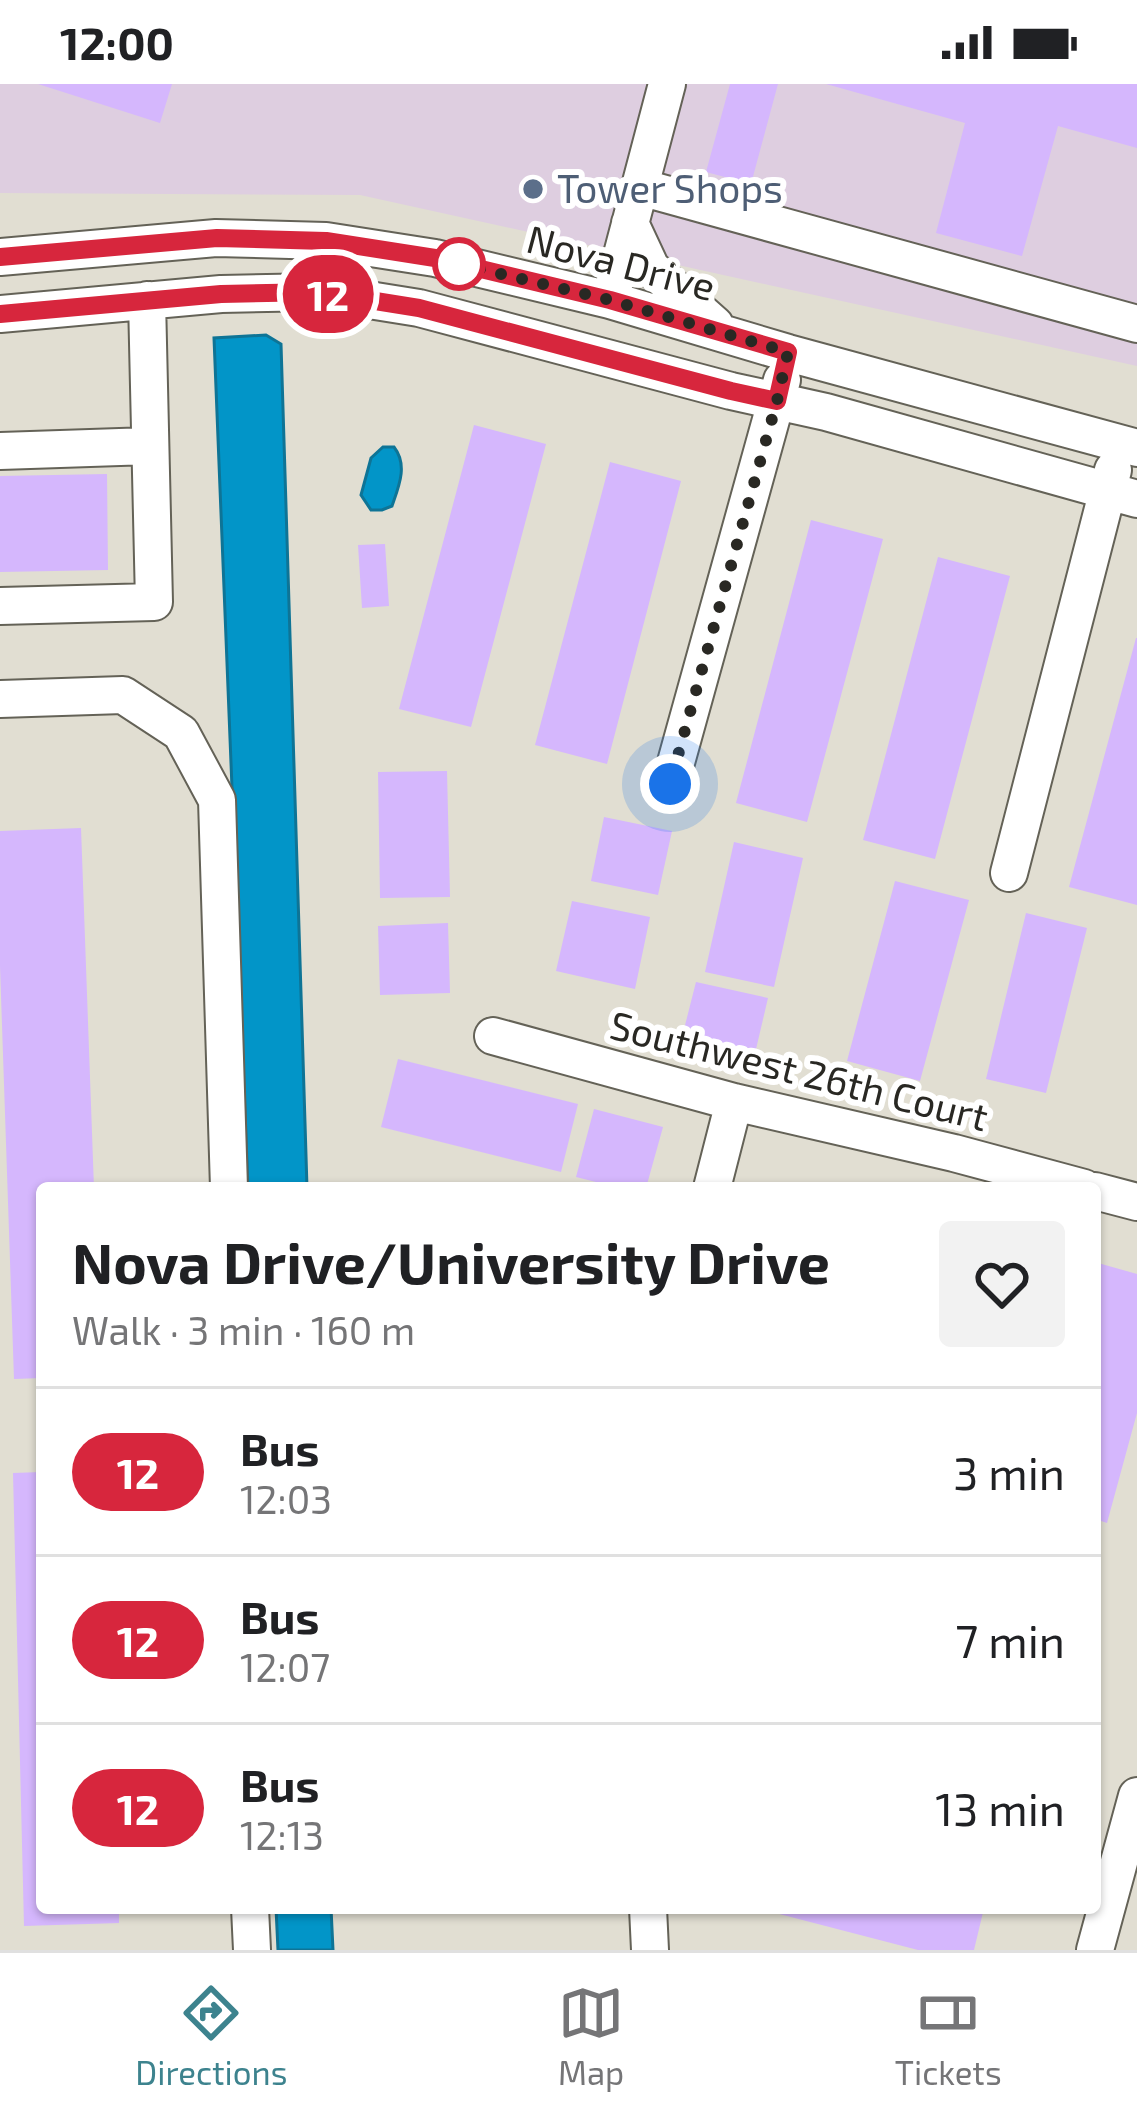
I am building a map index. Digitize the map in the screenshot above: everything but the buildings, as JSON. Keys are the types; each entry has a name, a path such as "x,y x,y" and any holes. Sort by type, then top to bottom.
{"street":[{"path":"0,314 221,294 319,292 419,308 541,317 610,300 667,84"},
{"path":"640,187 1137,324"},
{"path":"630,223 651,268 727,335"},
{"name":"Nova Drive","path":"0,257 217,238 326,241 435,258 610,300 1128,446"},
{"path":"0,606 154,602 147,300"},
{"path":"419,308 826,412 1122,495"},
{"path":"670,784 788,352"},
{"path":"0,451 150,446"},
{"path":"1009,873 1122,495 1128,446"},
{"path":"0,699 123,695 181,733 217,800 229,1182"},
{"name":"Southwest 26th Court","path":"493,1036 734,1102 1062,1182"},
{"path":"714,1182 734,1102"},
{"path":"1101,1193 1137,1202"},
{"path":"1095,1950 1137,1796"},
{"path":"250,1914 252,1950"},
{"path":"648,1914 650,1950"}],"shaded area":[{"name":"Tower Shops","path":"0,84 1137,84 1137,366 360,195 0,193"}],"water":[{"path":"266,335 281,344 307,1182 248,1182 214,338"},
{"path":"383,447 394,447 401,476 392,506 371,510 361,495 371,458"},
{"path":"276,1914 331,1914 333,1950 278,1950"}],"bus line":[{"name":"12","path":"0,257 217,238 326,241 435,258 610,300 788,352 777,401 419,308 319,292 221,294 0,314"}],"place":[{"name":"Tower Shops","path":"533,189"}],"route":[{"path":"459,264 610,300 788,352 670,784"}]}
